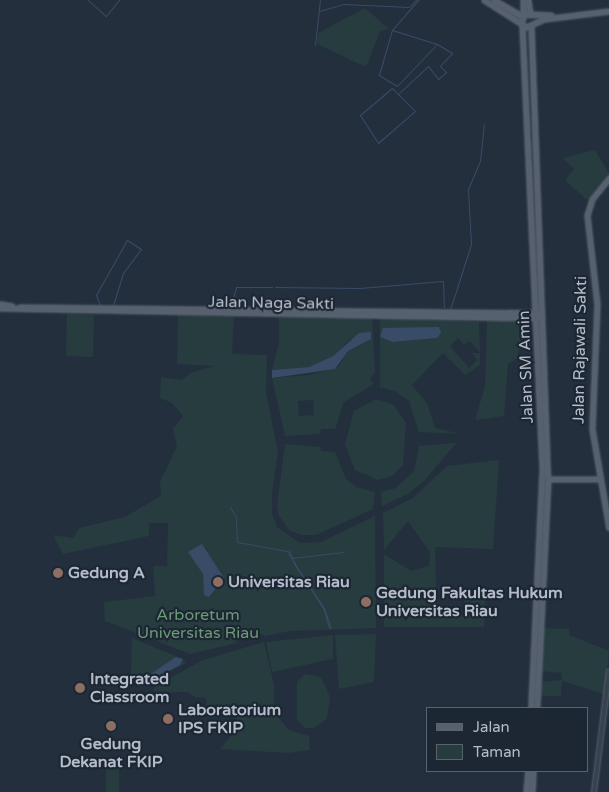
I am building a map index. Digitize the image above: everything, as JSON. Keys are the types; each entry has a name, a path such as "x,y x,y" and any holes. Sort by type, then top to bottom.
{"main road":[{"path":"484,0 522,25 532,25 544,19 609,10"},
{"path":"494,0 522,15 609,10"},
{"name":"Jalan SM Amin","path":"523,0 522,25 537,290 548,432 548,479 537,659 531,707"},
{"name":"Jalan SM Amin","path":"528,0 532,25 537,290"},
{"name":"Jalan Rajawali Sakti","path":"609,178 592,199 587,215 596,290 592,429 598,479 609,528"},
{"name":"Jalan Naga Sakti","path":"0,304 19,307 539,316"},
{"name":"Jalan Naga Sakti","path":"0,308 539,316"},
{"name":"Jalan SM Amin","path":"537,707 541,433 539,316"},
{"path":"541,433 548,432"},
{"path":"548,479 598,479"},
{"path":"526,792 528,772"},
{"path":"532,792 533,772"}],"street":[{"path":"594,792 609,671"}],"green space":[{"path":"365,8 389,29 380,31 366,67 317,44 318,33"},
{"path":"595,150 609,173 587,200 565,180 574,169 563,158"},
{"path":"67,314 94,315 93,357 66,356"},
{"name":"Arboretum Universitas Riau","path":"178,315 234,316 232,354 267,355 266,392 278,452 272,493 272,514 277,527 300,543 321,542 375,516 376,628 290,631 265,636 252,631 236,635 237,643 190,654 105,621 104,602 155,596 153,566 167,566 168,523 149,523 149,536 63,554 53,535 73,538 79,528 125,517 161,496 160,482 177,446 173,429 183,416 172,403 160,398 161,377 181,380 193,372 214,366 177,364"},
{"path":"279,317 372,318 375,372 370,379 374,384 344,402 335,429 321,429 320,434 285,436 272,378 309,375 338,367 348,351 371,339 350,339 333,356 309,367 272,370 279,343","holes":["313,400 314,415 299,416 298,401"]},
{"path":"380,318 479,322 480,352 470,341 464,345 458,338 450,346 469,368 477,360 472,353 480,353 480,365 465,375 443,353 412,385 427,403 435,428 461,434 419,432 409,401 395,391 380,387","holes":["439,327 437,338 393,342 414,329"]},
{"path":"487,321 521,321 522,333 517,358 508,364 504,416 475,420 485,386"},
{"path":"376,399 394,405 406,423 403,465 392,476 378,480 355,470 345,444 354,411"},
{"path":"456,443 425,480 408,494 382,506 381,492 396,488 414,471 419,446"},
{"path":"285,444 320,447 321,451 335,452 346,479 356,487 375,492 373,509 316,535 301,535 289,530 279,516 277,505"},
{"path":"499,460 493,549 435,547 437,615 467,615 463,596 486,597 484,627 384,627 384,554 411,571 429,566 430,552 408,521 384,550 383,513 413,498 447,466"},
{"path":"543,628 569,629 569,635 609,651 604,694 562,681 561,696 540,696 540,682 562,680 562,673 541,671"},
{"path":"376,634 374,682 339,689 335,635"},
{"path":"333,635 333,659 272,672 266,642"},
{"path":"132,638 178,657 152,673 148,683 180,665 181,658 186,663 140,688 131,674"},
{"path":"264,642 274,685 274,713 289,730 309,736 310,750 288,753 220,749 239,726 234,712 207,710 206,698 195,697 187,692 154,692 154,687 203,660"},
{"path":"305,674 321,677 330,697 327,719 314,728 305,728 297,720 297,682"},
{"path":"106,768 119,768 119,792 106,792"}],"water":[{"path":"439,327 441,333 437,338 393,342 380,337 383,328"},
{"path":"371,332 371,339 348,351 335,369 272,378 272,370 309,367 333,356 359,333"},
{"path":"202,544 224,578 209,597 204,595 203,574 188,552"},
{"path":"176,657 183,659 180,665 147,683 152,673"}],"waterway":[{"path":"88,0 106,16 119,0"},
{"path":"315,45 320,0"},
{"path":"319,11 343,4 409,7 416,0"},
{"path":"392,30 437,44 397,86 379,75 392,30 418,0"},
{"path":"398,94 392,88 360,115 378,143 415,111 398,94 428,66 438,79 446,72 440,66 452,53 437,44"},
{"path":"450,310 471,244 468,189 480,161 484,124"},
{"path":"100,305 96,295 127,240 141,249 123,273 113,305"},
{"path":"275,287 360,288 443,281 444,307"},
{"path":"231,305 236,287 272,287"},
{"path":"230,507 236,517 237,542 287,551 324,610 329,628"},
{"path":"289,550 292,558 343,552"},
{"path":"293,562 324,608 331,628"}],"place":[{"name":"Gedung A","path":"58,573"},
{"name":"Universitas Riau","path":"218,582"},
{"name":"Gedung Fakultas Hukum Universitas Riau","path":"366,602"},
{"name":"Integrated Classroom","path":"80,688"},
{"name":"Laboratorium IPS FKIP","path":"168,719"},
{"name":"Gedung Dekanat FKIP","path":"111,726"}]}
